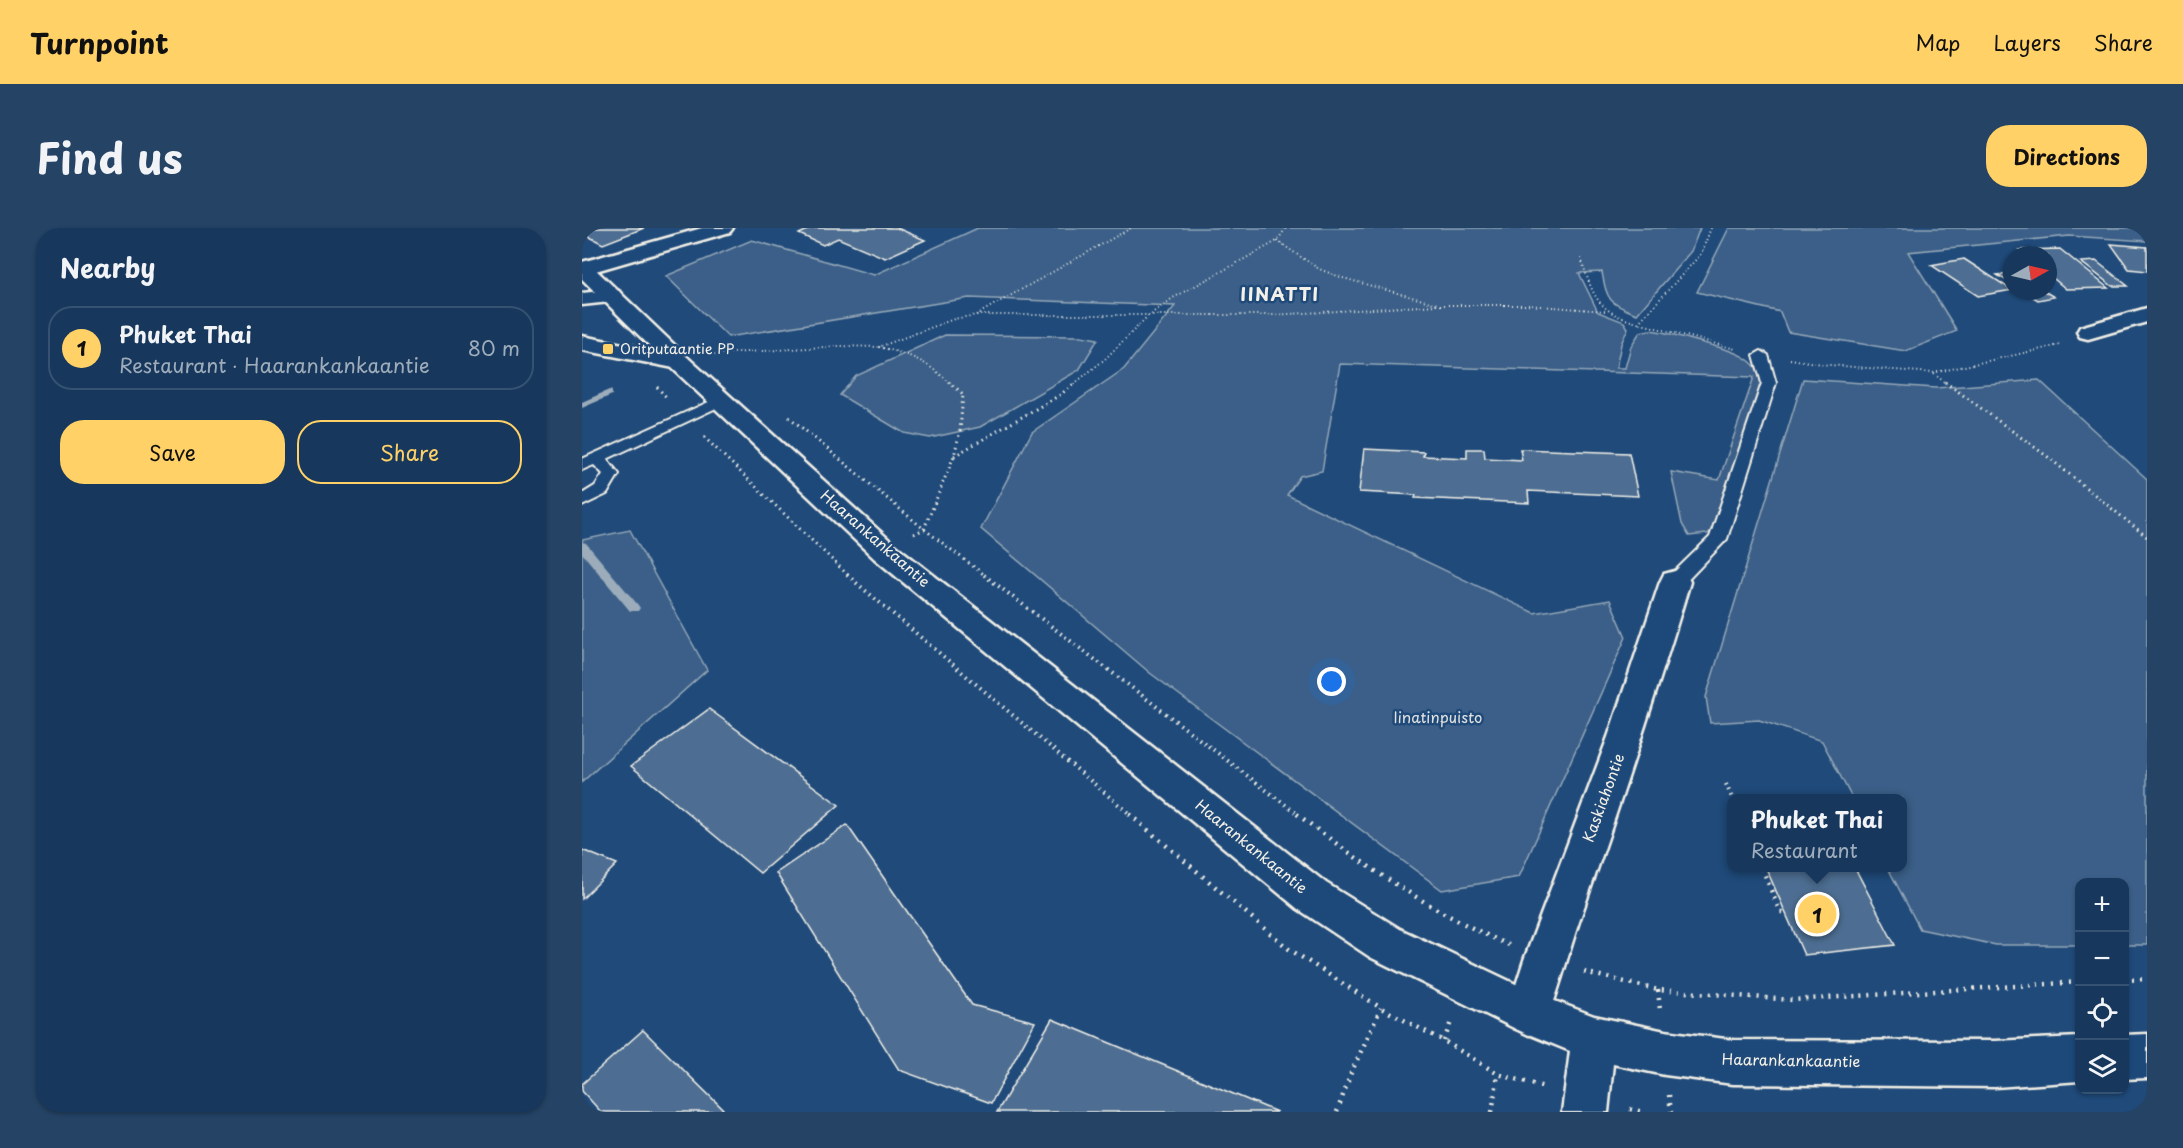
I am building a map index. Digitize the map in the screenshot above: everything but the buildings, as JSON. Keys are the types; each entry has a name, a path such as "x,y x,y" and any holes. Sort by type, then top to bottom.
{"street":[{"path":"583,269 723,228"},
{"name":"Haarankankaantie","path":"583,269 611,296 692,354 722,400 885,552 1312,896 1385,943 1529,1013 1594,1038 1665,1053 1733,1062 1995,1064 2075,1059"},
{"path":"582,299 611,296"},
{"path":"2088,332 2147,315"},
{"path":"582,343 692,354"},
{"name":"Kaskiahontie","path":"1529,1013 1545,960 1626,737 1675,582"},
{"path":"1585,1112 1594,1038"},
{"path":"2129,1057 2147,1056"}],"lane":[{"path":"1675,582 1718,539 1769,384 1761,355"},
{"path":"588,462 722,400"},
{"path":"582,501 601,490 611,474 604,464 588,462"}],"path":[{"path":"976,315 1131,228"},
{"path":"954,456 1060,395 1105,359 1148,316 1173,298 1277,241 1286,228"},
{"path":"1638,323 1701,254 1711,228"},
{"path":"1277,241 1319,269 1342,278 1429,300 1438,305"},
{"path":"1581,258 1595,301 1605,311"},
{"path":"879,347 954,319 976,315 1330,314 1438,305 1527,305 1605,311 1638,323 1761,355 1830,365 1933,374 2068,343 2088,332"},
{"path":"692,354 840,346 879,347 906,354 930,365 963,394 960,431 954,456 924,529 885,552"},
{"path":"713,354 722,362"},
{"path":"1933,374 2048,457 2147,537"},
{"path":"786,415 924,529 1348,854 1412,895 1479,933 1545,960"},
{"path":"1726,784 1730,794"},
{"path":"1764,872 1780,912 1786,912"},
{"path":"1586,973 1658,990 1792,1000 2075,982"},
{"path":"2129,980 2147,979"},
{"path":"1337,1112 1351,1073 1381,1008"},
{"path":"1492,1112 1498,1074"}],"green space":[{"name":"Iinatinpuisto","path":"978,228 1700,228 1691,251 1637,314 1620,307 1611,300 1602,272 1579,273 1598,312 1624,322 1628,328 1621,344 1616,368 1625,368 1631,346 1640,332 1650,330 1736,353 1746,358 1759,373 1762,383 1713,530 1707,534 1689,536 1682,524 1671,472 1719,480 1754,377 1340,364 1322,471 1300,476 1287,495 1534,613 1610,600 1626,637 1519,877 1442,890 1150,673 981,529 1032,432 1124,369 1175,306 969,298 728,337 666,276 752,240 874,275"},
{"path":"1729,228 2147,228 2147,241 2069,236 1908,252 1957,331 1906,351 1788,332 1780,312 1697,292"},
{"path":"945,335 1081,336 1098,339 1079,370 980,427 930,438 904,433 840,395 856,376"},
{"path":"1803,379 1936,388 2039,380 2147,479 2147,945 2129,945 2129,878 2075,878 2075,945 1996,945 1920,929 1890,872 1907,872 1907,794 1850,794 1822,741 1759,720 1710,723 1706,697"},
{"path":"630,530 707,670 582,782 582,540"}],"waterway":[{"path":"582,405 609,393"},
{"path":"582,546 634,608"}],"place":[{"name":"Oritputaantie PP","path":"608,349"},
{"name":"Phuket Thai","path":"1817,914"}],"district":[{"name":"IINATTI","path":"1280,295"}]}
